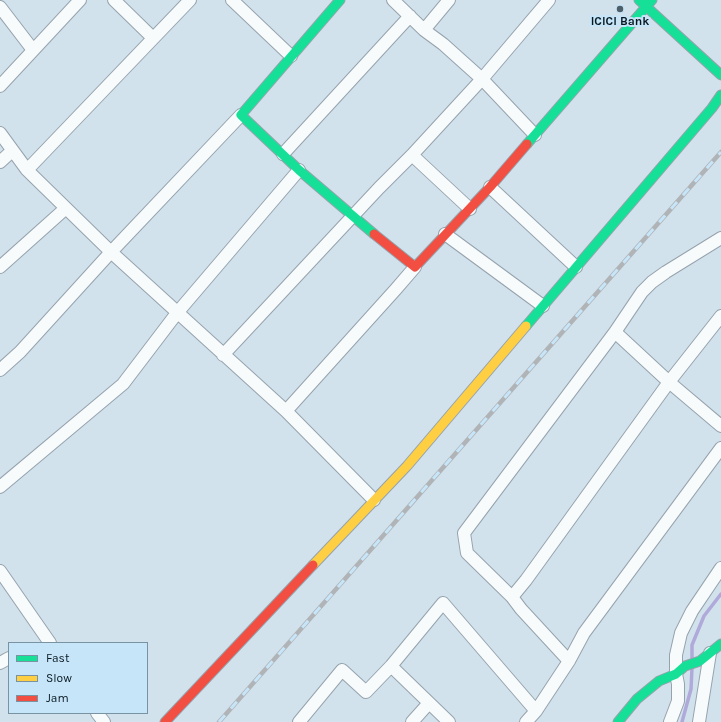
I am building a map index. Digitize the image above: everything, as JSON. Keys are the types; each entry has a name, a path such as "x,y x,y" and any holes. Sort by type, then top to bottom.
{"street":[{"path":"0,86 80,0"},
{"path":"114,0 153,38"},
{"path":"28,170 190,0"},
{"path":"232,0 290,56"},
{"path":"0,370 20,352 111,252 241,115 290,56 340,0"},
{"path":"392,0 424,30 443,44 482,79 534,135"},
{"path":"424,30 449,0"},
{"path":"223,355 482,79 549,0"},
{"path":"286,411 445,234 490,187 645,2 721,75"},
{"path":"0,7 33,50"},
{"path":"283,154 410,16"},
{"path":"165,722 406,466 707,114 721,95"},
{"path":"241,115 299,170 353,217 415,267"},
{"path":"0,133 12,151 28,170 66,208 176,312 286,411 374,500"},
{"path":"0,162 12,151"},
{"path":"412,155 470,208"},
{"path":"0,487 123,384 176,312 299,170"},
{"path":"490,187 576,267"},
{"path":"0,267 66,208"},
{"path":"445,234 543,306"},
{"path":"569,661 521,609 512,597 467,553 464,533 615,332 642,292 652,282 721,238"},
{"path":"512,597 526,580 669,382 721,316"},
{"path":"615,332 669,382 721,426"},
{"path":"526,722 536,711 569,661 584,633 721,448"},
{"path":"670,722 678,701 680,670 676,655 681,633 692,611 721,568"},
{"path":"0,571 44,641"},
{"path":"299,722 342,670 366,692 391,666 443,603 536,711"},
{"path":"618,722 638,699 659,681 700,661 721,644"},
{"path":"699,722 710,653"},
{"path":"391,666 449,722"},
{"path":"412,722 429,703"},
{"path":"98,714 104,722"}],"waterway":[{"path":"692,658 692,645 704,616 721,594"},
{"path":"682,722 691,689 692,668"}],"railway":[{"path":"219,722 721,152"}],"traffic: fast":[{"path":"340,0 241,115 299,170 374,234"},
{"path":"639,0 721,75"},
{"path":"527,144 652,0"},
{"path":"526,326 712,108 721,95"},
{"path":"618,722 637,699 659,681 676,674 685,666 700,661 721,644"}],"traffic: slow":[{"path":"313,565 407,466 526,326"}],"traffic: jam":[{"path":"374,234 415,267 490,187 527,144"},
{"path":"165,722 313,565"}],"place":[{"name":"ICICI Bank","path":"620,9"}]}
